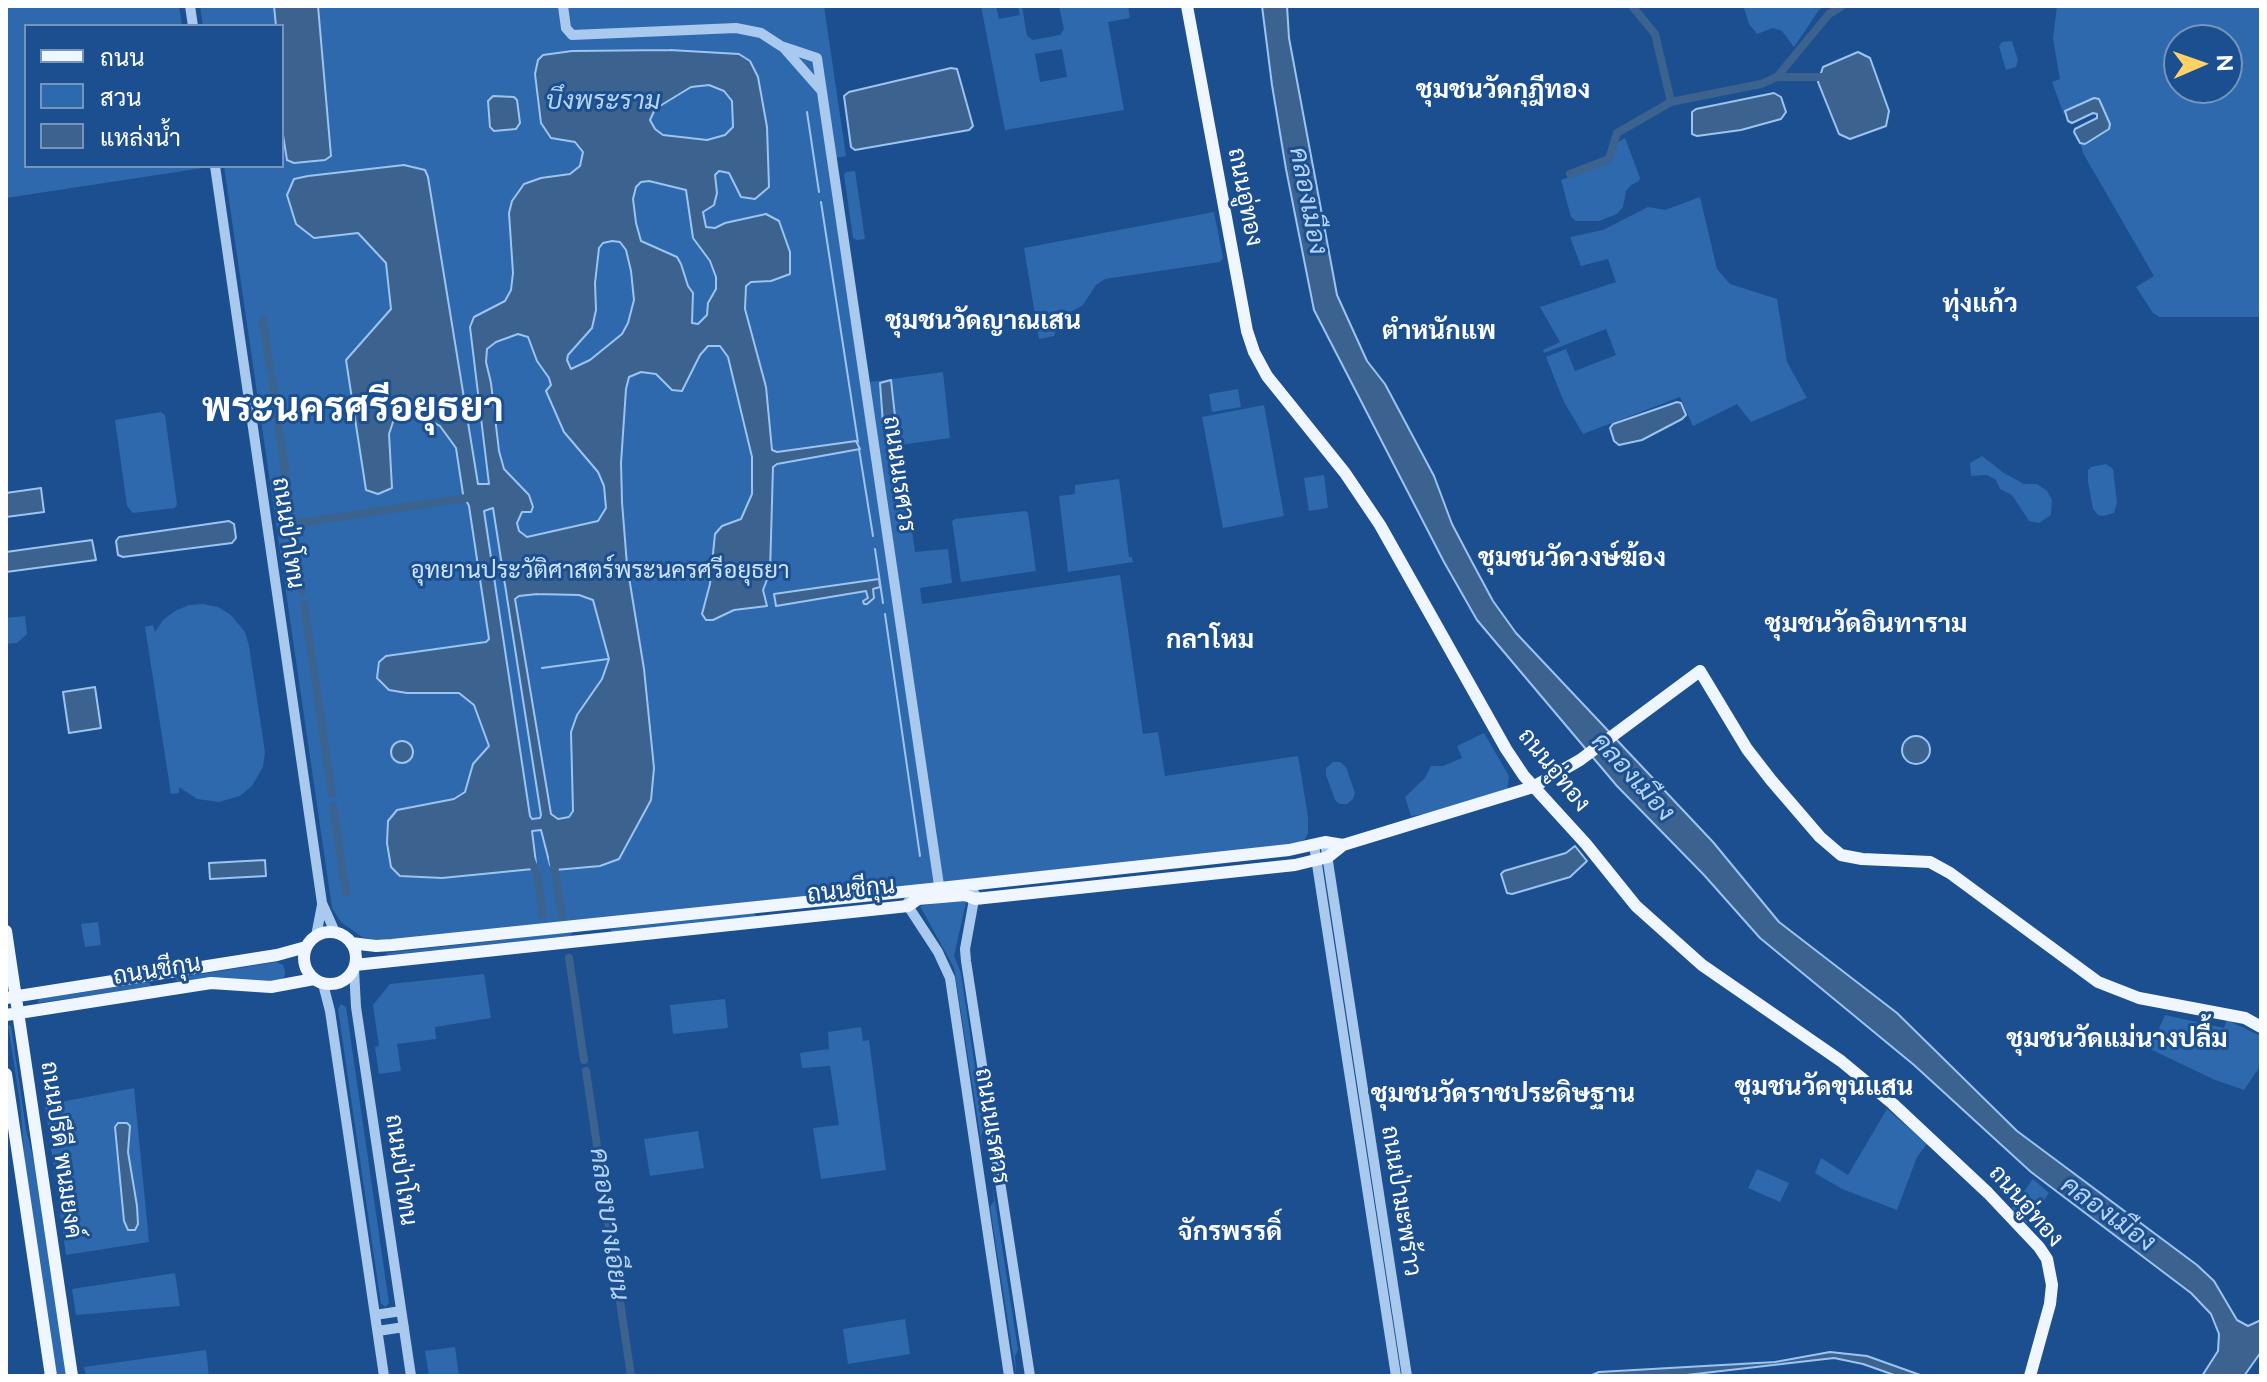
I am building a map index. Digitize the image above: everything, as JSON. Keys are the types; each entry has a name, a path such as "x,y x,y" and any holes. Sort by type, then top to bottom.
{"main road":[{"name":"ถนนอู่ทอง","path":"1187,6 1245,318 1254,352 1278,392 1345,473 1380,525 1506,749 1533,787 1565,819 1619,887 1654,924 1702,965 1841,1061 1893,1104 1988,1193 2039,1247 2047,1259 2052,1285 2050,1304 2030,1376"},
{"name":"ถนนชีกุน","path":"351,943 376,946 907,892 965,895 975,899 1274,868 1322,859 1343,845 1533,787 1580,760 1700,671 1747,749 1779,791 1820,837 1841,855 1930,862 1950,873 2098,982 2139,998 2245,1018 2261,1027"},
{"name":"ถนนชีกุน","path":"354,967 908,906 918,899 974,884 1289,850 1320,843 1343,845"},
{"name":"ถนนปรีดี พนมยงค์","path":"6,931 12,1014 72,1376"},
{"path":"335,932 351,943 356,953 354,967 341,982 318,981 304,962 306,947 316,936 335,932"},
{"name":"ถนนชีกุน","path":"11,997 277,955 306,947"},
{"name":"ถนนชีกุน","path":"12,1014 211,983 271,987 318,981"},
{"name":"ถนนปรีดี พนมยงค์","path":"6,1074 51,1376"}],"street":[{"path":"563,6 566,28 572,35 736,28 761,33 781,46 822,92"},
{"name":"ถนนนเรศวร","path":"781,46 817,58 940,893"},
{"name":"ถนนป่าโทน","path":"215,168 322,905 335,932"},
{"name":"ถนนป่ามะพร้าว","path":"1320,843 1396,1376"},
{"name":"ถนนป่ามะพร้าว","path":"1322,859 1407,1376"},
{"name":"ถนนนเรศวร","path":"974,884 975,899 965,949 966,961 1030,1376"},
{"name":"ถนนนเรศวร","path":"907,892 908,906 938,952 950,978 1009,1376"},
{"name":"ถนนป่าโทน","path":"316,936 322,905"},
{"name":"ถนนป่าโทน","path":"354,967 356,1007 411,1376"},
{"name":"ถนนป่าโทน","path":"318,981 330,1011 384,1376"},
{"path":"375,1315 401,1311"},
{"path":"378,1331 404,1327"}],"green space":[{"path":"6,6 179,6 182,24 24,24 24,168 203,168 6,198"},
{"name":"อุทยานประวัติศาสตร์พระนครศรีอยุธยา","path":"200,6 824,6 846,156 829,159 862,383 943,372 950,438 900,445 915,552 948,549 952,583 920,588 922,604 1120,575 1143,734 1158,732 1165,776 1298,756 1308,817 1305,839 1297,844 382,942 362,937 341,922 332,908 224,168 284,168 284,24 203,24"},
{"path":"981,6 996,6 999,19 1020,15 1018,6 1022,6 1027,36 1033,40 1060,35 1064,29 1059,6 1128,6 1130,18 1108,22 1124,110 1005,130","holes":["1062,49 1067,77 1040,82 1035,54"]},
{"path":"1825,6 1794,47 1782,31 1773,28 1757,34 1749,24 1744,8"},
{"path":"2057,6 2261,6 2261,317 2159,317 2153,313 2136,287 2154,276 2080,143 2085,144 2109,129 2110,124 2099,99 2065,111 2064,115 2052,82 2060,79 2053,39"},
{"path":"2012,41 2018,60 2016,67 2006,70 1999,46 2002,42"},
{"path":"1625,138 1639,181 1626,191 1623,207 1617,214 1599,221 1576,221 1571,217 1561,180 1611,162 1618,142"},
{"path":"855,171 865,239 857,240 853,238 844,175"},
{"path":"1700,197 1717,269 1730,284 1777,299 1787,362 1807,398 1751,422 1737,404 1693,426 1680,397 1583,434 1564,402 1546,357 1566,349 1575,371 1616,355 1606,329 1544,353 1543,350 1560,342 1540,307 1616,282 1608,259 1581,266 1570,237 1603,230 1648,207 1665,210"},
{"path":"1214,212 1223,258 1220,262 1105,279 1096,285 1083,305 1067,314 1058,324 1054,336 1039,339 1024,248"},
{"path":"1238,389 1241,407 1212,412 1209,394"},
{"path":"1264,405 1284,516 1223,528 1202,417"},
{"path":"161,412 165,415 177,504 175,508 133,513 127,506 115,420"},
{"path":"1982,456 2024,484 2037,484 2047,491 2052,500 2051,515 2039,523 2029,521 2012,495 2000,489 1996,480 1987,475 1971,476 1970,463"},
{"path":"2106,464 2113,469 2117,503 2114,513 2103,516 2093,509 2088,470"},
{"path":"1324,475 1328,508 1309,511 1304,478"},
{"path":"1119,479 1129,557 1133,562 1068,572 1059,496 1075,494 1075,485"},
{"path":"1028,513 1036,571 961,582 952,521"},
{"path":"189,605 218,607 231,615 245,632 265,752 263,767 252,786 240,796 219,802 197,799 179,787 179,793 171,794 145,627 153,625 155,632 163,620 175,611"},
{"path":"25,616 27,634 17,643 6,644 6,618"},
{"path":"1484,733 1509,776 1507,791 1437,812 1411,816 1405,797 1425,778 1431,766 1443,766 1462,758 1457,746"},
{"path":"1333,762 1340,762 1346,767 1355,793 1347,804 1339,804 1335,800 1326,775 1326,768"},
{"path":"962,899 966,902 954,956 961,973 984,1129 981,1135 983,1153 954,968 920,906"},
{"path":"754,913 756,917 612,932 611,929"},
{"path":"98,922 101,945 85,947 81,924"},
{"path":"572,932 571,936 386,953"},
{"path":"276,962 283,965 285,971 279,982 175,981 177,978"},
{"path":"484,974 491,1018 435,1027 436,1039 397,1044 401,1071 379,1074 375,1047 379,1046 373,1005 390,984"},
{"path":"149,982 152,987 37,1003 39,999"},
{"path":"725,999 728,1028 673,1034 670,1005"},
{"path":"341,1004 346,1007 389,1303 386,1307 381,1304 338,1009"},
{"path":"2165,1015 2224,1028 2227,1020 2261,1036 2261,1065 2244,1090 2215,1080 2150,1049"},
{"path":"8,1025 11,1026 26,1129 39,1182 67,1376 56,1376"},
{"path":"861,1027 863,1041 869,1040 886,1170 821,1179 813,1128 839,1125 830,1066 802,1068 800,1053 829,1049 828,1032"},
{"path":"134,1088 149,1242 66,1255 45,1105"},
{"path":"1887,1109 1927,1144 1917,1157 1897,1210 1842,1189 1815,1173 1821,1158 1848,1175"},
{"path":"698,1131 704,1168 650,1176 644,1139"},
{"path":"1757,1169 1789,1183 1780,1202 1748,1188"},
{"path":"2033,1179 2049,1193 2027,1224 2012,1208"},
{"path":"992,1182 1018,1350 1015,1356 1016,1374 990,1207 994,1201"},
{"path":"175,1273 180,1306 76,1315 72,1289"},
{"path":"905,1319 910,1354 848,1364 843,1329"},
{"path":"455,1347 459,1376 429,1376 425,1351"},
{"path":"206,1350 209,1376 86,1376 84,1367"}],"water":[{"path":"274,6 318,6 331,156 325,160 294,163 287,160 284,141 284,24 276,24"},
{"name":"คลองเมือง","path":"1262,6 1287,6 1289,38 1337,295 1367,361 1385,384 1434,476 1452,524 1493,601 1516,633 1713,842 1779,922 1897,1013 2017,1131 2197,1265 2214,1281 2237,1320 2248,1326 2261,1320 2261,1352 2244,1376 2202,1376 2218,1351 2219,1334 2211,1314 2191,1293 2031,1172 1914,1065 1760,938 1617,786 1477,620 1314,310 1286,169"},
{"name":"บึงพระราม","path":"670,50 739,54 750,61 758,77 767,127 769,187 755,199 741,197 729,173 719,171 715,175 717,193 714,205 703,212 706,227 715,228 766,214 779,221 790,252 790,274 771,281 751,282 746,286 745,309 766,387 772,450 777,452 856,441 860,449 773,467 770,572 763,590 767,606 734,610 706,620 702,614 710,584 715,534 722,526 741,519 752,494 752,457 728,357 720,346 708,346 700,355 682,391 672,390 656,374 641,372 629,377 621,463 622,502 627,565 644,669 654,768 651,800 619,859 600,866 555,870 550,865 541,830 532,831 536,863 533,869 442,878 400,876 391,867 387,843 388,821 397,810 454,799 465,792 473,764 489,746 474,705 459,693 389,690 377,678 379,662 386,656 486,642 489,639 469,506 463,494 456,448 440,426 414,413 395,416 389,434 392,488 378,494 366,490 346,360 391,309 386,263 358,233 314,238 296,224 287,195 294,179 308,176 404,165 425,170 478,484 489,484 470,327 474,317 505,301 511,290 513,273 509,213 512,201 524,184 570,174 580,166 583,152 575,142 551,138 541,123 535,74 538,60 543,55 572,51","holes":["709,85 724,91 732,101 733,127 725,135 707,140 663,135 655,129 650,120 655,109 691,87","649,181 686,190 693,238 710,261 716,277 716,289 708,303 707,315 698,324 692,323 693,293 677,257 641,241 633,199 641,182","612,241 620,242 626,250 634,300 622,334 590,360 571,369 568,355 592,328 596,310 599,248 603,243","518,334 528,337 537,361 549,378 551,385 546,391 564,432 598,472 604,486 606,508 598,521 527,537 519,531 517,523 522,512 531,512 533,507 529,495 504,469 499,451 486,362 487,349","493,508 541,815 532,819 484,511","537,594 579,595 593,600 609,659 602,679 577,715 571,732 573,811 569,817 558,819 551,814 515,599"]},
{"path":"1858,52 1870,58 1889,111 1886,126 1850,139 1839,134 1818,82 1823,67"},
{"path":"957,69 973,126 969,130 855,150 851,147 844,96 849,92"},
{"path":"1774,93 1781,97 1786,112 1781,119 1741,130 1697,136 1692,134 1692,112 1696,109"},
{"path":"493,96 514,97 517,100 520,123 516,129 494,131 490,127 488,101"},
{"path":"2094,98 2099,99 2110,124 2109,129 2085,144 2080,143 2075,129 2097,118 2097,114 2072,123 2068,121 2065,111"},
{"path":"891,380 896,425 887,427 883,424 880,383"},
{"path":"1681,403 1686,415 1682,419 1642,440 1619,445 1614,441 1610,428 1613,424"},
{"path":"41,488 44,512 6,517 6,493"},
{"path":"229,521 234,524 236,538 232,543 123,557 118,555 116,541 119,537"},
{"path":"92,540 96,560 6,572 6,552"},
{"path":"879,579 880,587 873,589 874,598 867,604 863,601 868,598 866,591 776,606 774,594"},
{"path":"95,687 101,728 69,733 63,692"},
{"path":"1916,736 1926,740 1930,750 1926,760 1916,764 1906,760 1902,750 1906,740"},
{"path":"402,741 410,744 413,752 410,760 402,763 394,760 391,752 394,744"},
{"path":"1575,846 1587,861 1570,877 1507,893 1501,874 1504,871 1566,853"},
{"path":"265,860 266,876 210,879 209,863"},
{"path":"118,1123 130,1126 128,1152 138,1224 135,1230 128,1230 124,1221 115,1127"},
{"path":"1830,1352 1867,1356 1923,1376 1897,1376 1834,1358 1678,1376 1590,1376 1599,1372 1775,1362"}],"waterway":[{"path":"1632,6 1655,34 1671,102"},
{"path":"1570,174 1609,159 1617,133 1671,102 1761,84 1777,77 1829,14 1842,6"},
{"path":"1777,77 1829,77"},
{"path":"807,112 819,192"},
{"path":"821,202 858,442"},
{"path":"263,321 270,369"},
{"path":"272,378 302,592"},
{"path":"859,449 873,536"},
{"path":"293,524 473,497"},
{"path":"875,549 883,603"},
{"path":"304,604 332,794"},
{"path":"885,614 920,856"},
{"path":"542,668 608,659"},
{"path":"333,806 346,893"},
{"path":"530,858 537,874 543,915"},
{"path":"553,859 562,916"},
{"name":"คลองบางเอียน","path":"569,958 584,1060"},
{"name":"คลองบางเอียน","path":"586,1071 631,1376"}],"district":[{"name":"ชุมชนวัดกุฎีทอง","path":"1503,90"},
{"name":"ทุ่งแก้ว","path":"1980,304"},
{"name":"ชุมชนวัดญาณเสน","path":"983,321"},
{"name":"ตำหนักแพ","path":"1439,331"},
{"name":"พระนครศรีอยุธยา","path":"353,409"},
{"name":"ชุมชนวัดวงษ์ฆ้อง","path":"1572,558"},
{"name":"ชุมชนวัดอินทาราม","path":"1866,624"},
{"name":"กลาโหม","path":"1210,640"},
{"name":"ชุมชนวัดแม่นางปลื้ม","path":"2117,1039"},
{"name":"ชุมชนวัดขุนแสน","path":"1824,1087"},
{"name":"ชุมชนวัดราชประดิษฐาน","path":"1503,1094"},
{"name":"จักรพรรดิ์","path":"1230,1232"}]}
